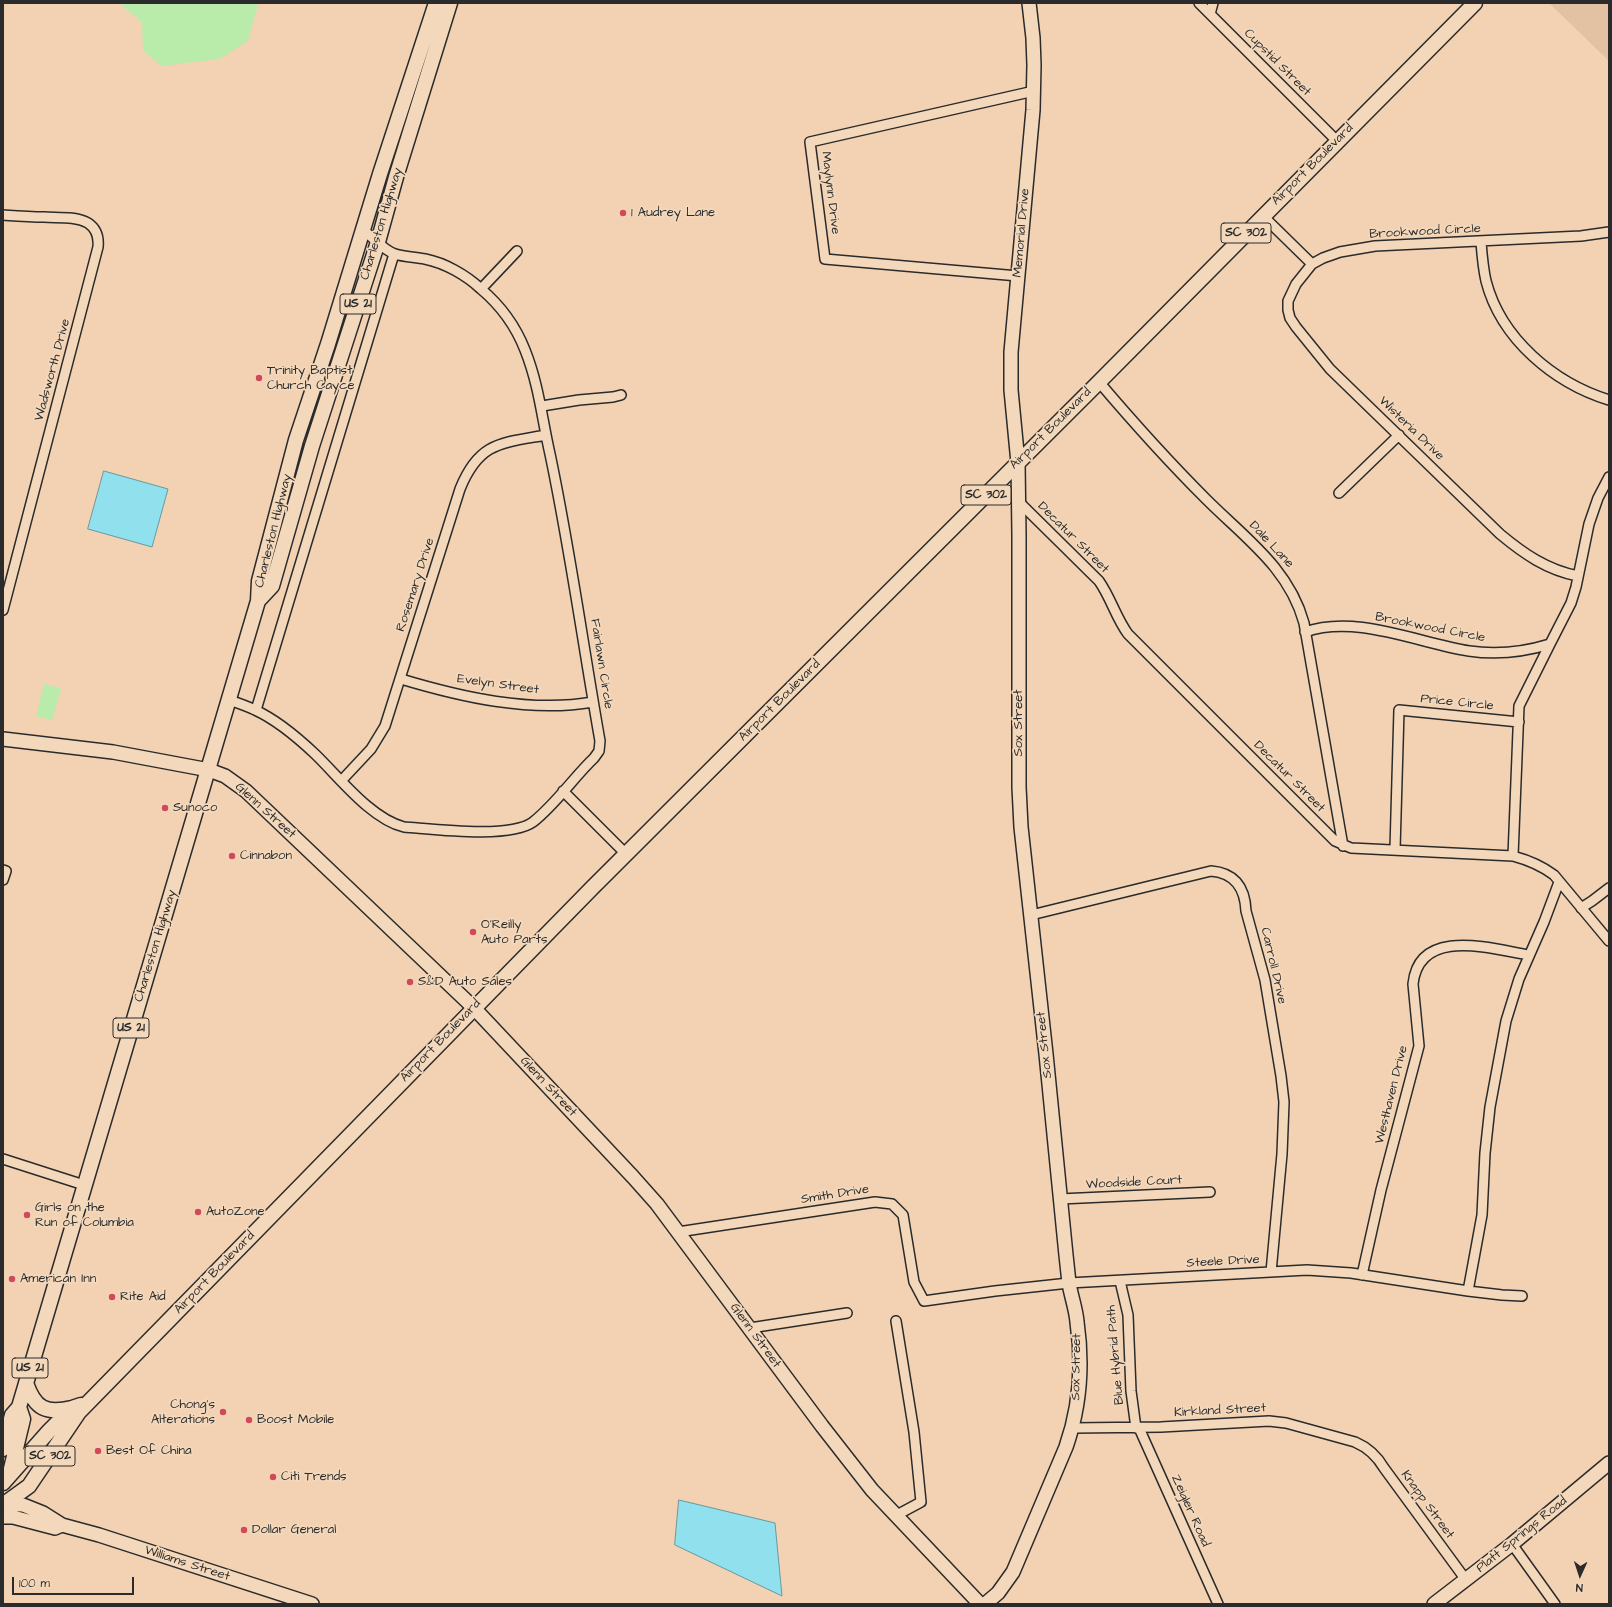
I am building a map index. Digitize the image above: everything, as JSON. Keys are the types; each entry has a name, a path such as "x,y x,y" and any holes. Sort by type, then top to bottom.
{"main road":[{"name":"Charleston Highway","path":"3,1449 12,1416 19,1407 209,770 258,601 259,581 296,440 436,3"},
{"name":"Charleston Highway","path":"258,601 272,586 312,446 378,242 398,170 450,3"},
{"name":"Airport Boulevard","path":"7,1509 29,1486 79,1412 88,1402 626,854 1099,382 1474,3"},
{"path":"26,1383 31,1397 47,1410 58,1411 72,1408"},
{"name":"Airport Boulevard","path":"7,1478 49,1431 72,1408 88,1402"},
{"name":"Charleston Highway","path":"7,1509 7,1478 23,1419 19,1407"}],"street":[{"name":"Memorial Drive","path":"1018,463 1011,390 1011,352 1034,91 1033,38 1029,3"},
{"name":"Cupstid Street","path":"1199,3 1337,141"},
{"path":"1210,14 1213,3"},
{"name":"Maylynn Drive","path":"1018,276 825,259 810,142 1034,91"},
{"name":"Wadsworth Drive","path":"3,215 62,217 79,220 88,223 96,230 99,238 90,278 3,610"},
{"path":"1263,216 1312,264"},
{"name":"Fairlawn Circle","path":"229,700 256,710 293,734 371,809 387,821 404,827 447,830 509,831 524,827 539,816 564,791 599,751 600,741 562,511 546,434 542,406 534,374 525,350 502,310 481,289 460,273 436,262 394,254 363,230"},
{"name":"Brookwood Circle","path":"1312,264 1331,254 1375,246 1481,242 1581,236 1609,232"},
{"path":"1481,242 1482,263 1489,289 1501,316 1514,336 1526,349 1553,372 1584,390 1609,400"},
{"path":"481,289 517,251"},
{"name":"Charleston Highway","path":"256,710 394,254"},
{"name":"Wisteria Drive","path":"1312,264 1291,292 1288,305 1290,318 1312,349 1514,546 1550,568 1561,573 1578,576"},
{"name":"Dale Lane","path":"1099,382 1179,471 1276,568 1295,598 1306,632 1344,846"},
{"path":"542,406 621,395"},
{"name":"Rosemary Drive","path":"342,780 366,756 381,734 401,679 453,511 467,473 477,458 492,448 517,440 546,434"},
{"path":"1339,493 1399,435"},
{"name":"Sox Street","path":"985,1604 998,1593 1013,1572 1066,1447 1073,1428 1080,1365 1078,1322 1069,1283 1021,827 1019,787 1018,463"},
{"path":"1513,856 1519,706 1571,603 1591,515 1609,477"},
{"name":"Decatur Street","path":"1018,501 1099,581 1106,592 1118,620 1128,634 1328,836 1344,846 1352,848 1513,856 1532,862 1547,870 1559,882 1609,941"},
{"name":"Brookwood Circle","path":"1306,632 1331,626 1365,628 1453,648 1489,652 1524,650 1550,644"},
{"name":"Evelyn Street","path":"401,679 461,695 514,703 541,705 593,702"},
{"name":"Price Circle","path":"1395,849 1399,710 1519,722"},
{"name":"Glenn Street","path":"3,739 113,752 209,770 225,776 246,791 474,1008 633,1178 678,1232 826,1431 872,1490 980,1604"},
{"path":"564,791 626,854"},
{"path":"3,880 4,870"},
{"name":"Carroll Drive","path":"1031,915 1211,871 1220,872 1232,878 1238,884 1245,900 1246,911 1265,980 1284,1102 1282,1154 1271,1272"},
{"path":"1468,1291 1482,1215 1487,1127 1506,1021 1519,979 1544,922 1559,882"},
{"path":"1581,908 1592,902 1609,888"},
{"name":"Westhaven Drive","path":"1362,1275 1385,1176 1419,1046 1413,984 1414,975 1418,967 1429,954 1454,945 1472,946 1529,955"},
{"path":"3,1159 84,1185"},
{"name":"Woodside Court","path":"1060,1199 1210,1192"},
{"name":"Smith Drive","path":"678,1232 875,1202 892,1204 903,1215 914,1282 924,1301"},
{"name":"Steele Drive","path":"924,1301 1069,1283 1307,1270 1362,1275 1468,1291 1522,1296"},
{"name":"Blue Hybrid Path","path":"1120,1281 1128,1315 1131,1391 1137,1428"},
{"path":"750,1328 848,1313"},
{"path":"895,1516 921,1502 914,1432 896,1322"},
{"name":"Kirkland Street","path":"1073,1428 1137,1428 1277,1422 1338,1437 1366,1447"},
{"name":"Zeigler Road","path":"1137,1428 1218,1604"},
{"name":"Knapp Street","path":"1366,1447 1380,1461 1466,1580"},
{"name":"Platt Springs Road","path":"1434,1604 1512,1544 1609,1463"},
{"name":"Williams Street","path":"7,1509 55,1528 62,1525 99,1535 312,1604"},
{"path":"1512,1544 1555,1604"}],"shaded area":[{"path":"1549,3 1609,3 1609,61"}],"green space":[{"path":"119,3 258,4 248,41 219,59 161,66 143,50 142,22"},
{"path":"44,684 61,688 52,720 36,716"}],"water":[{"path":"104,471 168,489 152,547 88,529"},
{"path":"679,1500 775,1523 782,1596 675,1545"}],"place":[{"name":"1 Audrey Lane","path":"623,213"},
{"name":"Trinity Baptist Church Cayce","path":"259,378"},
{"name":"Sunoco","path":"165,808"},
{"name":"Cinnabon","path":"232,856"},
{"name":"O'Reilly Auto Parts","path":"473,932"},
{"name":"S&D Auto Sales","path":"410,982"},
{"name":"AutoZone","path":"198,1212"},
{"name":"Girls on the Run of Columbia","path":"27,1215"},
{"name":"American Inn","path":"12,1279"},
{"name":"Rite Aid","path":"112,1297"},
{"name":"Chong's Alterations","path":"223,1412"},
{"name":"Boost Mobile","path":"249,1420"},
{"name":"Best Of China","path":"98,1451"},
{"name":"Citi Trends","path":"273,1477"},
{"name":"Dollar General","path":"244,1530"}]}
